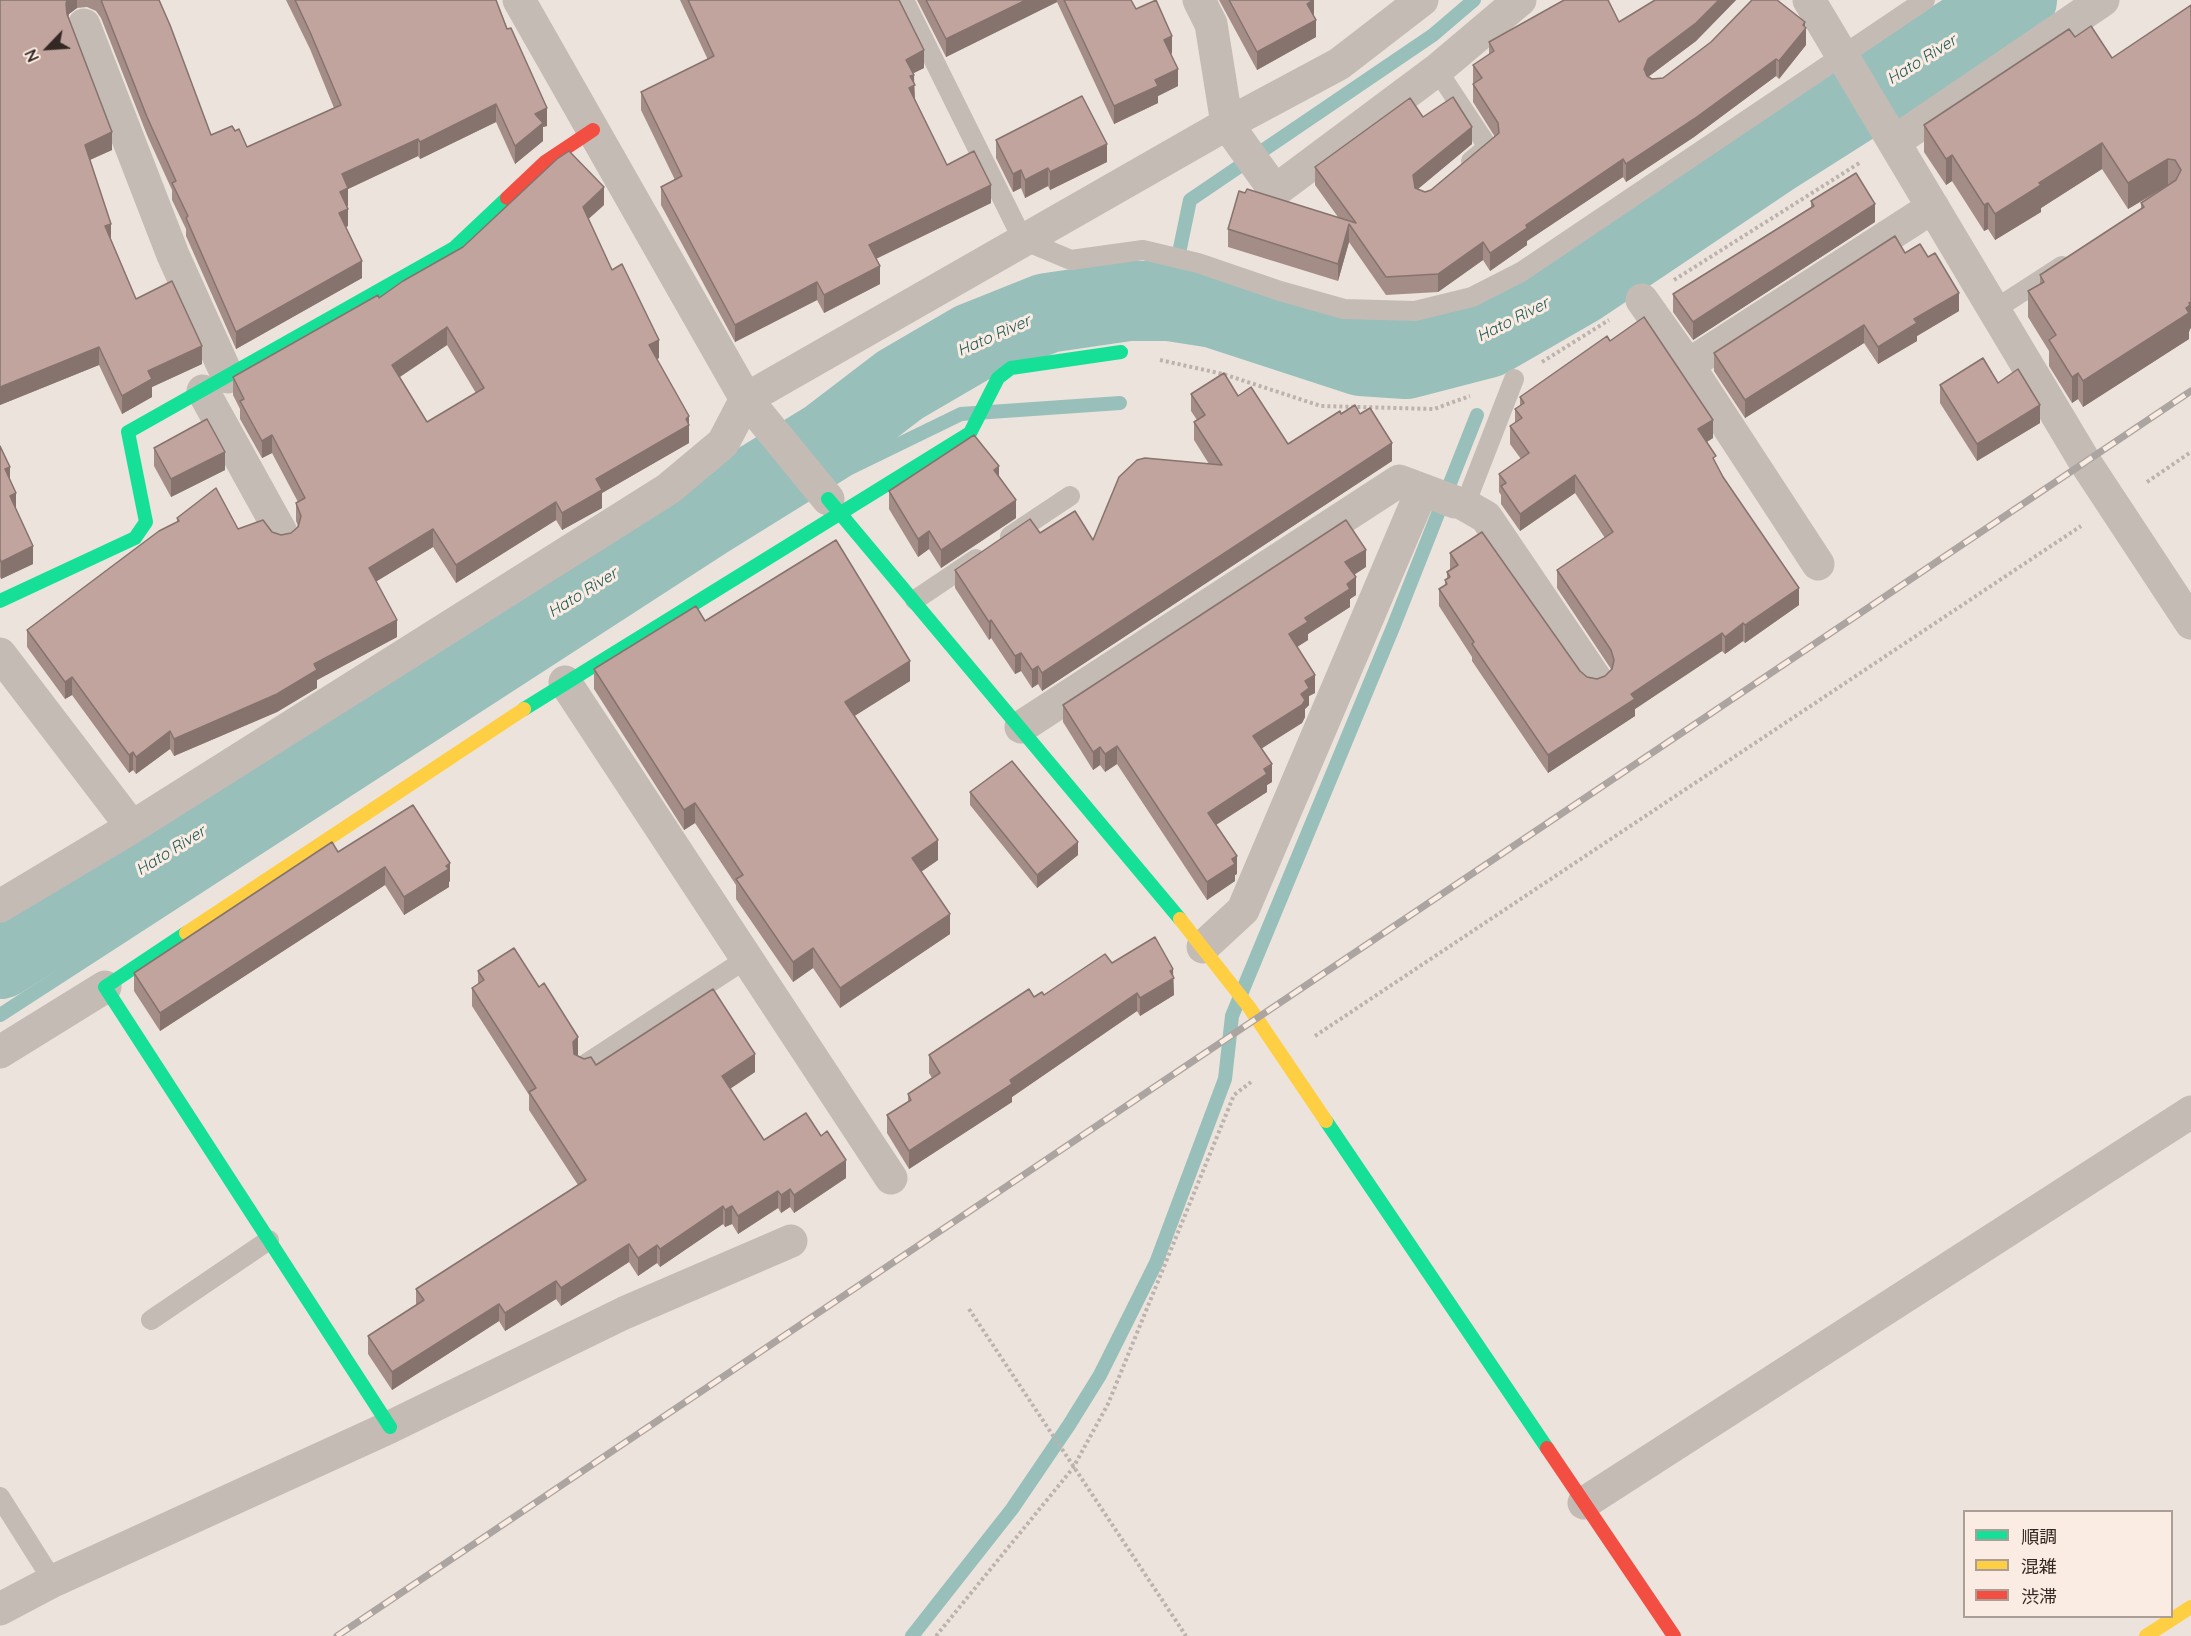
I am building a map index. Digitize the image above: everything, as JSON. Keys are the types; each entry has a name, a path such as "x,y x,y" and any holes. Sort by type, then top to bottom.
{"street":[{"path":"519,0 746,399 834,507 1021,727 1203,947 1249,1007 1674,1636"},
{"path":"1199,0 1211,24 1227,124 1275,191 1437,70 1520,0"},
{"path":"0,906 132,827 668,489 723,443 746,399 1227,124 1339,64 1422,0"},
{"path":"1809,0 2085,462 2191,623"},
{"path":"1887,130 2103,0"},
{"path":"84,26 173,255 215,384 282,534"},
{"path":"0,601 135,538 146,522 128,432 454,248 545,162 593,130"},
{"path":"1688,365 1933,207"},
{"path":"1642,300 1688,365 1818,564"},
{"path":"0,1052 105,987 834,507 970,433 998,378 1011,368 1121,352"},
{"path":"1021,727 1398,481 1443,497 1486,517 1595,678"},
{"path":"1203,947 1243,910 1443,497"},
{"path":"0,654 132,827"},
{"path":"565,682 891,1178"},
{"path":"105,987 390,1426"},
{"path":"1584,1503 2191,1112"},
{"path":"0,1609 53,1581 390,1426 624,1313 791,1241"},
{"path":"2146,1636 2191,1607"}],"lane":[{"path":"904,0 1023,240 1071,260 1143,250 1198,263 1280,291 1344,309 1415,311 1472,297 1521,272 1846,59 1925,0"},
{"path":"1437,70 1488,147 1452,176"},
{"path":"1994,310 2081,254"},
{"path":"1443,497 1514,379"},
{"path":"915,600 1070,496"},
{"path":"584,1065 746,959"},
{"path":"151,1320 269,1240"},
{"path":"0,1497 53,1581"}],"path":[{"path":"1121,352 1223,374 1321,405 1434,409 1514,379 1642,300 1887,130"},
{"path":"936,1636 1073,1468 1108,1404 1234,1095 1282,1058 2191,452"},
{"path":"969,1309 1186,1636"}],"building":[{"path":"0,0 67,0 67,14 112,132 85,145 111,224 105,226 136,299 172,281 202,346 148,371 152,379 122,396 99,347 0,387"},
{"path":"101,0 159,0 211,135 232,126 235,131 239,129 247,147 341,105 295,0 496,0 507,29 511,28 547,108 535,114 543,123 515,146 496,104 420,142 418,139 342,174 348,188 340,192 348,209 339,213 362,261 236,332 186,218 188,216 172,183 176,181 147,117"},
{"path":"688,0 899,0 924,50 906,60 914,75 910,76 915,85 909,88 947,165 974,151 991,185 869,245 880,266 824,295 817,282 735,325 661,187 682,176 641,92 714,56"},
{"path":"926,0 1026,0 946,39"},
{"path":"1064,0 1131,0 1136,9 1156,0 1172,36 1164,40 1178,69 1155,80 1158,86 1114,106"},
{"path":"1229,0 1313,0 1307,4 1316,20 1257,52"},
{"path":"1564,0 1608,0 1619,22 1655,0 1719,0 1696,23 1648,59 1644,69 1647,76 1652,79 1663,78 1711,42 1752,0 1777,0 1805,22 1803,25 1806,28 1779,61 1776,59 1694,119 1626,164 1623,159 1526,225 1527,228 1490,253 1483,242 1438,274 1386,277 1349,224 1338,264 1228,229 1239,191 1245,193 1247,189 1356,223 1315,167 1410,98 1423,117 1453,97 1472,127 1413,175 1415,188 1425,192 1431,190 1499,133 1498,123 1473,84 1482,78 1473,65 1494,51 1489,42"},
{"path":"2191,5 2191,302 2186,308 2189,313 2083,381 2078,373 2072,377 2049,340 2056,335 2028,291 2044,282 2040,275 2144,207 2141,203 2176,180 2181,170 2175,160 2168,159 2128,183 2102,143 1995,214 1988,203 1984,205 1952,155 1946,159 1924,125 2069,29 2075,37 2091,26 2112,58"},
{"path":"1082,96 1107,144 1050,172 1048,168 1025,180 1021,170 1013,174 996,140"},
{"path":"569,151 604,187 583,207 612,270 622,264 659,340 649,345 689,416 686,419 689,425 596,479 602,490 562,513 556,502 456,565 433,529 369,568 397,620 314,664 317,670 277,694 174,739 170,731 136,757 133,752 129,755 72,677 65,682 27,630 159,531 179,521 177,518 216,488 238,529 263,520 272,532 281,535 291,533 298,527 301,516 296,503 305,498 272,435 262,441 240,401 244,399 233,377 378,295 379,298 403,281 463,247 557,159","holes":["447,327 484,388 427,422 392,365"]},
{"path":"1856,173 1875,204 1693,322 1673,294 1814,206 1811,201"},
{"path":"1895,236 1905,253 1920,244 1928,257 1935,253 1959,293 1914,319 1917,323 1878,347 1864,325 1745,400 1714,353"},
{"path":"1644,317 1713,420 1698,429 1716,456 1713,458 1723,477 1799,588 1725,637 1722,633 1631,694 1635,699 1548,755 1472,644 1474,642 1439,589 1447,584 1445,580 1450,577 1447,572 1458,565 1450,553 1482,532 1580,671 1587,677 1597,679 1605,676 1612,669 1614,660 1611,650 1557,570 1613,532 1575,475 1520,514 1501,486 1506,483 1499,474 1529,453 1510,426 1522,418 1515,409 1524,403 1520,397 1607,336 1610,341"},
{"path":"1983,358 1998,383 2018,369 2040,405 1977,444 1940,385"},
{"path":"1224,373 1238,396 1251,387 1288,444 1340,411 1341,414 1355,405 1360,414 1370,408 1392,443 1042,673 1038,666 1032,670 1021,653 1015,656 991,620 989,622 955,570 1030,519 1040,533 1075,511 1093,540 1119,477 1137,460 1145,458 1222,465 1194,422 1205,415 1191,394"},
{"path":"207,419 225,452 171,479 154,448"},
{"path":"974,435 999,466 994,470 1016,500 941,550 929,531 918,539 889,491"},
{"path":"0,446 10,467 5,469 16,493 10,496 33,546 1,562 0,559"},
{"path":"1346,520 1366,550 1345,562 1356,577 1347,584 1350,589 1305,618 1308,622 1289,634 1315,675 1305,681 1309,688 1301,694 1305,700 1302,705 1253,736 1272,764 1264,769 1267,774 1208,813 1237,856 1232,859 1235,864 1207,882 1117,746 1105,754 1100,747 1093,752 1063,705"},
{"path":"836,540 910,661 845,702 938,840 912,858 950,914 840,988 813,948 793,962 736,879 743,875 695,803 684,810 594,669 696,606 705,621"},
{"path":"1012,761 1078,842 1037,875 970,792"},
{"path":"413,805 450,863 446,866 449,869 404,897 385,867 160,1013 134,973 332,842 338,852"},
{"path":"1155,937 1173,969 1170,971 1174,978 1140,998 1137,993 1010,1080 1012,1084 909,1151 887,1115 911,1100 908,1094 940,1073 929,1055 1029,989 1034,997 1042,992 1044,995 1105,954 1112,963"},
{"path":"514,948 539,987 544,983 578,1037 573,1042 574,1054 584,1059 591,1057 596,1065 713,989 755,1054 722,1076 764,1140 806,1113 821,1136 827,1131 846,1160 794,1195 790,1189 781,1195 778,1191 738,1216 732,1206 725,1210 723,1206 660,1249 657,1245 638,1258 629,1244 561,1288 556,1281 505,1313 499,1304 392,1372 368,1336 424,1300 416,1289 586,1180 529,1092 536,1088 472,988 484,980 478,971"}],"waterway":[{"path":"1169,301 1190,200 1433,35 1474,0"},
{"name":"Hato River","path":"0,959 549,611 828,440 900,385 972,343 1047,313 1129,301 1169,301 1214,308 1361,356 1406,359 1487,338 1579,285 1771,156 2017,0"},
{"path":"1495,358 1505,327"},
{"path":"0,1015 724,546 848,469 961,414 1120,403"},
{"path":"912,1636 1012,1509 1069,1425 1100,1375 1156,1263 1225,1079 1232,1016 1394,625 1477,415"}],"railway":[{"path":"337,1636 2191,391"}],"traffic: fast":[{"path":"0,601 135,538 146,522 128,432 454,248 507,198"},
{"path":"524,709 970,433 998,378 1011,368 1121,352"},
{"path":"828,499 1180,919"},
{"path":"186,933 105,987 390,1427"},
{"path":"1326,1121 1547,1448"}],"traffic: slow":[{"path":"186,933 524,709"},
{"path":"1180,919 1249,1007 1326,1121"},
{"path":"2146,1636 2191,1607"}],"traffic: jam":[{"path":"507,198 545,162 593,130"},
{"path":"1547,1448 1674,1636"}]}
